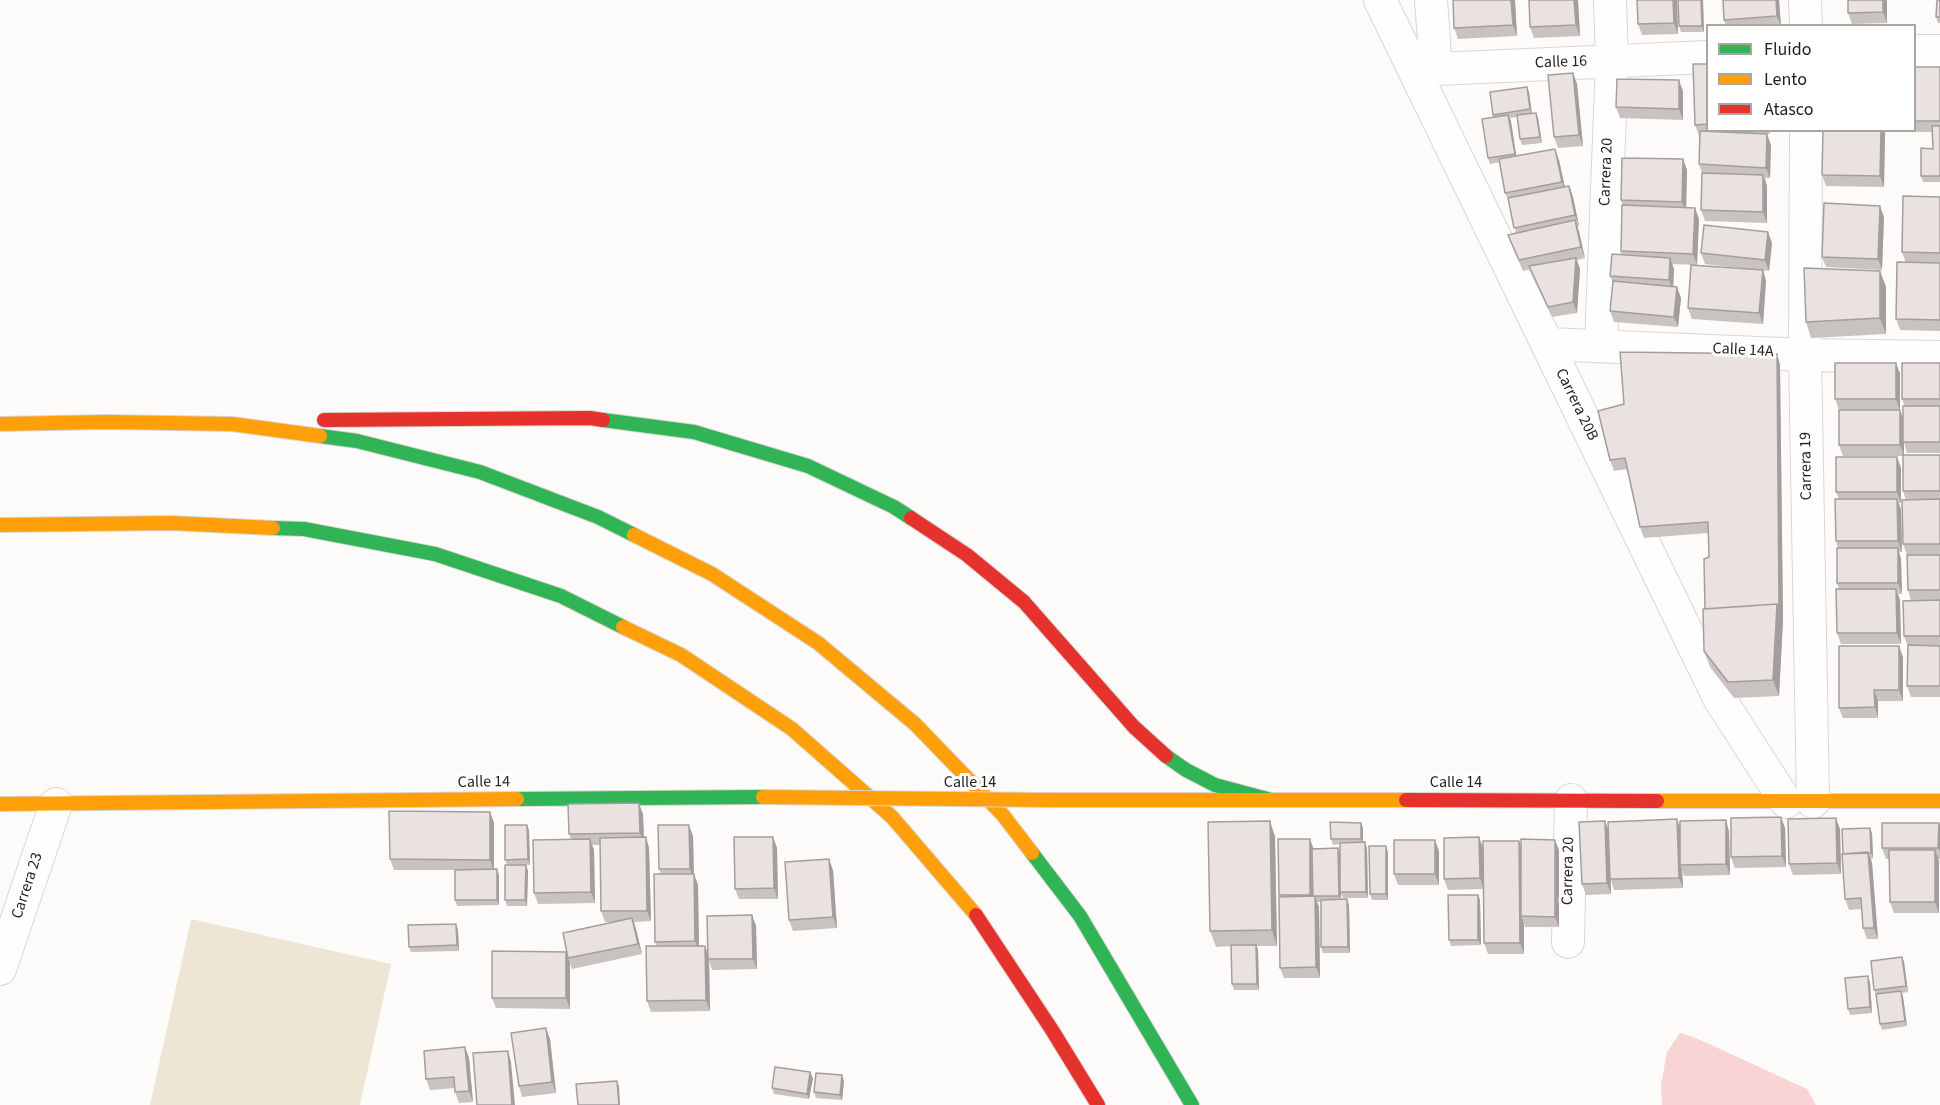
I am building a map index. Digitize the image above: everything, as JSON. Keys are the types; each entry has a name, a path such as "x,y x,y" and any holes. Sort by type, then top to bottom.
{"main road":[{"path":"0,424 590,418 694,432 808,466 894,507 967,555 1024,602 1134,727 1159,750 1186,770 1215,784 1271,800"},
{"path":"106,422 232,424 357,441 480,472 598,517 711,574 818,643 915,724 1003,815 1080,916 1192,1105"},
{"path":"0,525 171,523 304,529 435,554 561,596 681,655 792,729 892,817 979,918 1098,1105"},
{"name":"Calle 14","path":"0,804 763,798 1940,801"}],"street":[{"name":"Carrera 20B","path":"1380,0 1425,69 1547,344 1719,698 1800,802"},
{"path":"1425,69 1431,0"},
{"name":"Carrera 20","path":"1601,345 1612,61 1611,0"},
{"path":"1805,0 1806,24"},
{"path":"1916,51 1940,51"},
{"name":"Calle 16","path":"1425,69 1706,57"},
{"name":"Carrera 19","path":"1800,802 1806,132"},
{"name":"Calle 14A","path":"1547,344 1805,355 1940,357"},
{"name":"Carrera 20","path":"1568,942 1571,800"},
{"name":"Carrera 23","path":"0,969 56,804"}],"shaded area":[{"path":"191,919 391,964 360,1105 150,1105"},
{"path":"1680,1033 1696,1038 1807,1089 1816,1105 1662,1105 1661,1085 1667,1052"}],"building":[{"path":"1453,0 1511,0 1513,25 1454,28"},
{"path":"1529,0 1574,0 1576,25 1530,27"},
{"path":"1637,0 1673,0 1674,23 1638,24"},
{"path":"1678,0 1701,0 1702,26 1679,26"},
{"path":"1723,0 1776,0 1777,16 1724,20"},
{"path":"1848,0 1883,0 1883,12 1848,13"},
{"path":"1937,0 1940,0 1940,17 1936,17"},
{"path":"1693,64 1706,64 1706,124 1695,125"},
{"path":"1916,67 1940,67 1940,121 1916,121"},
{"path":"1573,73 1579,135 1554,137 1548,75"},
{"path":"1617,79 1679,80 1679,109 1616,107"},
{"path":"1527,87 1530,109 1493,115 1490,92"},
{"path":"1536,113 1540,137 1520,139 1517,115"},
{"path":"1508,115 1515,154 1488,158 1482,119"},
{"path":"1932,126 1940,126 1940,176 1921,176 1921,148 1933,149"},
{"path":"1700,131 1767,134 1766,168 1699,164"},
{"path":"1823,132 1881,132 1880,176 1822,175"},
{"path":"1555,149 1562,182 1505,193 1499,159"},
{"path":"1622,158 1683,159 1682,202 1621,200"},
{"path":"1702,173 1763,175 1763,212 1701,210"},
{"path":"1569,186 1575,215 1514,228 1508,198"},
{"path":"1903,196 1940,197 1940,253 1902,252"},
{"path":"1824,203 1880,206 1878,259 1822,257"},
{"path":"1622,205 1695,208 1693,254 1621,251"},
{"path":"1575,220 1581,247 1519,260 1508,235"},
{"path":"1704,225 1768,232 1765,260 1701,253"},
{"path":"1612,254 1670,258 1669,280 1610,276"},
{"path":"1576,258 1573,302 1548,307 1529,266"},
{"path":"1897,262 1940,263 1940,320 1896,319"},
{"path":"1691,265 1763,270 1759,313 1688,308"},
{"path":"1804,268 1880,271 1880,318 1806,322"},
{"path":"1613,281 1677,287 1674,317 1610,311"},
{"path":"1620,352 1777,354 1779,609 1777,604 1705,609 1704,559 1709,557 1708,522 1640,527 1625,458 1610,460 1598,411 1624,404"},
{"path":"1835,363 1896,363 1896,399 1835,399"},
{"path":"1902,363 1940,363 1940,399 1902,399"},
{"path":"1903,406 1940,406 1940,442 1903,442"},
{"path":"1839,410 1900,410 1900,445 1839,445"},
{"path":"1903,455 1940,455 1940,491 1903,491"},
{"path":"1836,457 1897,457 1897,492 1836,492"},
{"path":"1835,499 1897,499 1898,541 1836,541"},
{"path":"1940,499 1940,544 1903,544 1902,500"},
{"path":"1837,548 1898,548 1898,583 1837,583"},
{"path":"1907,555 1940,555 1940,590 1908,590"},
{"path":"1836,589 1896,589 1897,633 1837,633"},
{"path":"1940,600 1940,636 1904,636 1903,601"},
{"path":"1777,604 1773,680 1728,682 1704,651 1703,609"},
{"path":"1908,645 1940,646 1940,686 1907,686"},
{"path":"1839,646 1899,646 1899,690 1874,690 1875,707 1839,708"},
{"path":"639,803 640,833 569,834 568,804"},
{"path":"389,811 490,812 490,860 390,859"},
{"path":"1781,817 1782,856 1731,857 1731,818"},
{"path":"1836,818 1837,863 1789,864 1788,819"},
{"path":"1677,819 1679,878 1610,879 1608,822"},
{"path":"1726,820 1726,864 1680,865 1680,821"},
{"path":"1270,821 1272,930 1210,931 1208,822"},
{"path":"1605,821 1607,883 1582,884 1579,822"},
{"path":"1330,822 1361,823 1361,839 1331,839"},
{"path":"1882,823 1939,823 1938,848 1882,848"},
{"path":"505,825 527,825 528,859 505,860"},
{"path":"658,825 689,825 690,869 659,869"},
{"path":"1870,828 1871,853 1843,854 1842,829"},
{"path":"646,837 647,911 601,911 600,838"},
{"path":"734,837 773,837 774,888 735,889"},
{"path":"1479,837 1480,878 1444,879 1444,838"},
{"path":"590,839 591,892 534,893 533,840"},
{"path":"1278,839 1310,839 1310,895 1279,895"},
{"path":"1521,839 1555,840 1555,917 1521,916"},
{"path":"1394,840 1435,840 1435,874 1394,874"},
{"path":"1483,841 1519,841 1520,943 1484,943"},
{"path":"1365,842 1366,892 1340,892 1340,843"},
{"path":"1369,846 1386,846 1386,894 1370,894"},
{"path":"1338,848 1339,896 1313,896 1312,849"},
{"path":"1889,850 1935,850 1935,902 1890,902"},
{"path":"1868,852 1874,928 1863,928 1861,898 1845,899 1842,854"},
{"path":"829,859 833,917 789,920 785,862"},
{"path":"505,865 526,865 525,900 505,900"},
{"path":"497,869 497,900 455,900 455,870"},
{"path":"654,874 694,874 695,941 655,942"},
{"path":"1448,895 1478,895 1478,940 1449,940"},
{"path":"1315,896 1316,967 1280,968 1279,897"},
{"path":"1347,899 1348,947 1321,947 1321,900"},
{"path":"752,915 753,959 708,959 707,916"},
{"path":"632,918 638,944 568,958 563,933"},
{"path":"456,924 457,945 409,947 408,925"},
{"path":"1231,945 1256,945 1257,984 1232,984"},
{"path":"646,946 705,946 706,1000 647,1001"},
{"path":"492,951 566,952 566,998 492,998"},
{"path":"1902,957 1906,986 1874,990 1871,961"},
{"path":"1868,976 1870,1007 1848,1009 1845,978"},
{"path":"1901,991 1905,1021 1880,1024 1876,994"},
{"path":"546,1028 552,1082 519,1086 511,1033"},
{"path":"465,1047 469,1091 455,1092 454,1077 426,1079 424,1051"},
{"path":"508,1051 512,1105 477,1105 473,1053"},
{"path":"775,1067 810,1072 807,1094 772,1088"},
{"path":"816,1073 842,1075 840,1095 814,1092"},
{"path":"617,1081 619,1105 578,1105 576,1084"}],"traffic: fast":[{"path":"603,420 694,432 808,466 894,507 911,518"},
{"path":"320,436 357,441 480,472 598,517 634,535"},
{"path":"273,528 304,529 435,554 561,596 623,627"},
{"path":"1166,756 1186,770 1215,785 1271,800"},
{"path":"517,799 763,797"},
{"path":"1032,853 1080,916 1192,1105"}],"traffic: slow":[{"path":"0,424 106,422 232,424 320,436"},
{"path":"0,525 171,523 273,528"},
{"path":"634,535 712,574 818,643 915,724 1003,815 1032,853"},
{"path":"623,627 681,655 792,729 892,817 976,915"},
{"path":"763,797 1047,800"},
{"path":"0,804 517,799"},
{"path":"1047,800 1406,800"},
{"path":"1657,801 1940,801"}],"traffic: jam":[{"path":"324,420 590,418 603,420"},
{"path":"911,518 967,555 1024,602 1134,727 1166,756"},
{"path":"1406,800 1657,801"},
{"path":"976,915 1052,1030 1098,1105"}]}
